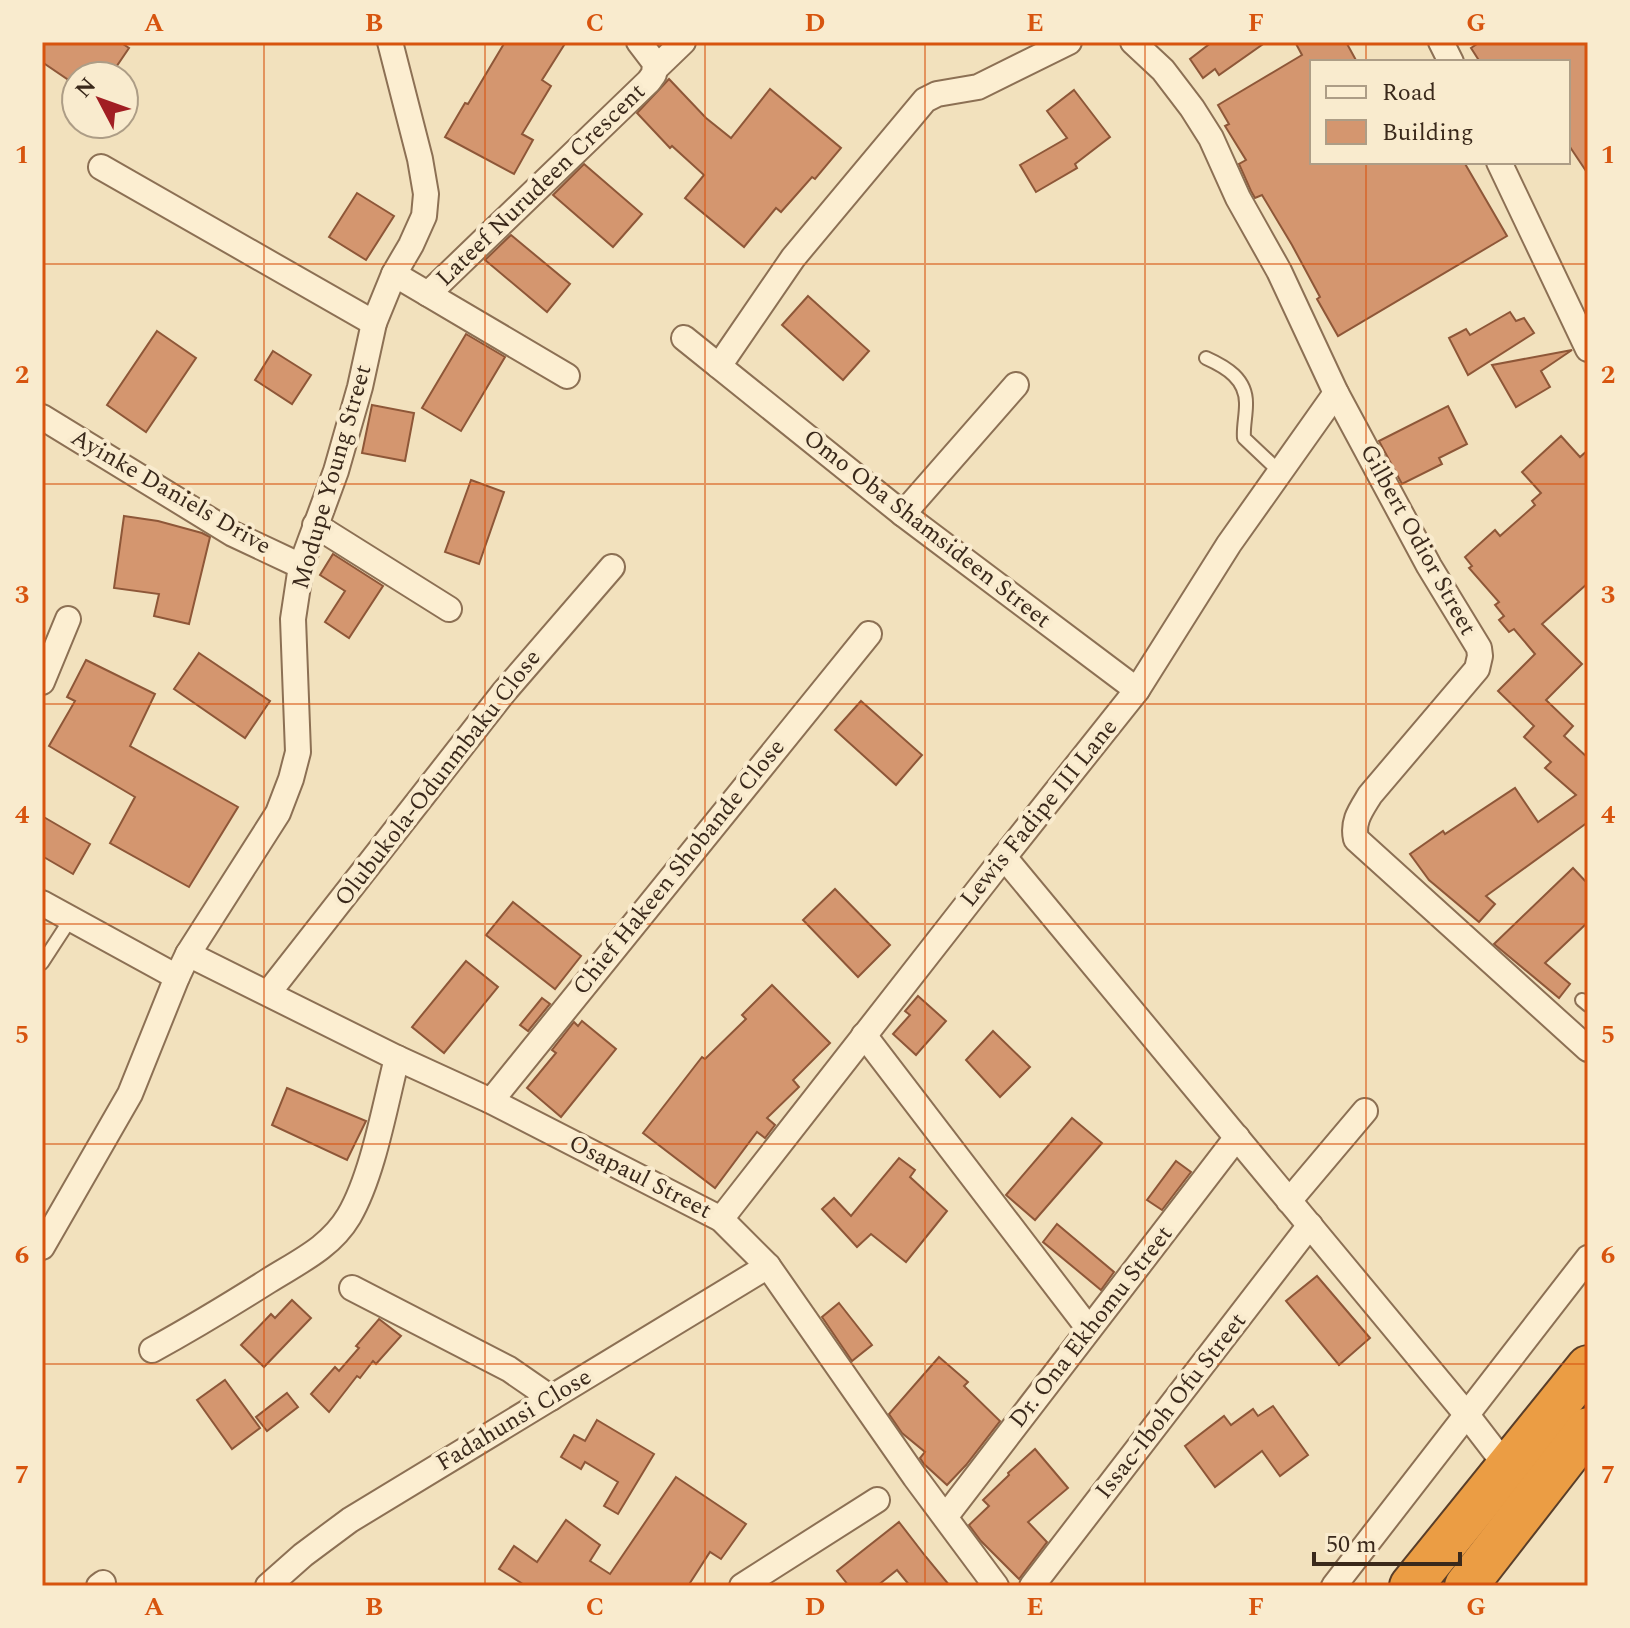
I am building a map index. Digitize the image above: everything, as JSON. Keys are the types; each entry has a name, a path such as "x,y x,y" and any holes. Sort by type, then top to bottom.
{"highway":[{"path":"1411,1586 1588,1367"},
{"path":"1466,1586 1588,1429"}],"street":[{"name":"Modupe Young Street","path":"42,1247 130,1094 188,954 278,813 291,779 298,752 293,619 301,566 336,471 374,323 394,274 424,216 426,194 412,122 390,42"},
{"name":"Lateef Nurudeen Crescent","path":"394,274 428,294 649,81 656,68 655,63 639,42"},
{"path":"656,68 683,42"},
{"path":"719,366 793,258 925,100 937,94 978,87 1069,42"},
{"name":"Gilbert Odior Street","path":"1133,42 1163,70 1211,138 1238,198 1279,271 1336,393 1429,566 1475,641 1480,656 1477,669 1370,795 1355,823 1356,839 1588,1049"},
{"path":"1441,42 1450,60"},
{"path":"1500,164 1588,349"},
{"path":"101,167 374,323"},
{"path":"428,294 567,376"},
{"name":"Omo Oba Shamsideen Street","path":"684,338 903,514 1137,690"},
{"path":"903,514 1016,385"},
{"name":"Lewis Fadipe III Lane","path":"721,1219 1137,690 1229,544 1336,393"},
{"name":"Ayinke Daniels Drive","path":"42,417 233,534 301,566"},
{"path":"315,525 449,609"},
{"name":"Olubukola-Odunmbaku Close","path":"269,992 504,692 612,567"},
{"path":"42,682 68,619"},
{"name":"Chief Hakeen Shobande Close","path":"491,1101 869,634"},
{"path":"1004,857 1507,1467"},
{"path":"42,903 177,977"},
{"name":"Osapaul Street","path":"188,954 491,1101 721,1219 768,1266 996,1586"},
{"path":"864,1035 1089,1329"},
{"path":"152,1350 292,1268 326,1244 343,1226 368,1167 397,1058"},
{"path":"1289,1201 1365,1111"},
{"name":"Dr. Ona Ekhomu Street","path":"946,1516 1237,1137"},
{"name":"Issac-Iboh Ofu Street","path":"1032,1586 1310,1225"},
{"path":"1334,1586 1588,1258"},
{"name":"Fadahunsi Close","path":"268,1586 350,1520 768,1266"},
{"path":"352,1288 509,1369 551,1398"},
{"path":"742,1586 877,1500"}],"lane":[{"path":"1206,358 1229,368 1235,375 1247,399 1244,438 1280,472"},
{"path":"42,963 70,920"}],"building":[{"path":"42,42 120,42 129,48 121,60 60,60 60,74 42,62"},
{"path":"505,42 566,42 542,80 551,86 522,134 533,140 514,174 445,137"},
{"path":"1212,42 1266,42 1219,75 1215,69 1203,78 1190,59"},
{"path":"1295,42 1346,42 1356,60 1310,60 1310,164 1465,164 1507,236 1338,336 1292,245 1262,195 1255,198 1251,191 1239,164 1246,160 1225,126 1229,124 1218,105 1302,55"},
{"path":"1480,42 1588,42 1588,174 1570,147 1570,60 1479,60 1471,48"},
{"path":"669,79 706,118 731,138 770,89 841,148 781,212 776,208 744,247 685,198 704,175 672,146 670,148 637,113"},
{"path":"1074,90 1110,137 1075,164 1077,168 1036,192 1020,165 1067,138 1047,111"},
{"path":"584,164 642,214 613,247 553,195"},
{"path":"357,193 394,216 366,260 329,237"},
{"path":"511,235 570,284 547,312 485,260"},
{"path":"808,296 869,351 843,380 782,325"},
{"path":"1510,312 1516,321 1524,318 1534,333 1468,375 1449,338 1466,329 1470,335"},
{"path":"157,331 196,358 146,432 107,405"},
{"path":"466,334 505,357 461,431 422,408"},
{"path":"1572,350 1541,371 1550,387 1516,407 1492,365"},
{"path":"273,351 311,375 292,404 255,380"},
{"path":"372,405 414,413 405,461 362,453"},
{"path":"1448,406 1467,444 1439,458 1442,464 1402,484 1379,441"},
{"path":"1561,436 1580,457 1588,450 1588,583 1542,624 1582,664 1546,700 1573,726 1564,736 1588,758 1588,822 1486,896 1495,904 1479,922 1429,880 1410,854 1515,788 1538,822 1576,795 1545,768 1551,762 1524,737 1534,726 1498,691 1535,654 1514,629 1509,632 1499,620 1504,616 1495,605 1499,602 1469,568 1472,566 1465,557 1495,530 1500,536 1535,505 1532,501 1541,493 1522,472"},
{"path":"471,480 504,492 479,564 445,552"},
{"path":"124,516 158,521 210,537 189,624 154,616 159,594 114,588"},
{"path":"333,554 383,586 349,638 325,622 345,591 320,575"},
{"path":"199,653 270,701 245,738 174,689"},
{"path":"86,660 155,694 130,746 238,807 189,887 110,843 135,797 49,746 75,701 67,697"},
{"path":"861,701 922,755 896,785 835,730"},
{"path":"42,816 90,844 73,874 42,856"},
{"path":"1573,868 1588,884 1588,922 1545,963 1570,984 1559,998 1494,944"},
{"path":"835,889 890,945 858,977 803,920"},
{"path":"513,902 581,956 555,989 486,935"},
{"path":"466,961 498,987 444,1053 412,1027"},
{"path":"772,985 830,1043 793,1080 799,1087 767,1118 775,1125 765,1138 757,1132 715,1188 643,1133 702,1057 705,1059 746,1019 742,1015"},
{"path":"918,996 946,1021 916,1055 893,1034 910,1015 905,1011"},
{"path":"542,998 550,1004 528,1031 520,1025"},
{"path":"582,1021 616,1049 561,1117 527,1088 556,1053 552,1050 574,1022 578,1026"},
{"path":"993,1031 1030,1067 1000,1097 966,1060"},
{"path":"287,1088 366,1121 347,1160 272,1125"},
{"path":"1072,1118 1102,1143 1035,1220 1006,1195"},
{"path":"899,1158 915,1170 910,1177 947,1211 906,1262 871,1234 857,1247 822,1209 834,1198 851,1216"},
{"path":"1176,1161 1191,1172 1162,1210 1147,1200"},
{"path":"1057,1224 1114,1272 1101,1290 1043,1242"},
{"path":"1317,1276 1370,1338 1339,1365 1286,1301"},
{"path":"292,1300 311,1318 264,1367 241,1345 271,1314 275,1318"},
{"path":"839,1303 872,1345 852,1361 822,1317"},
{"path":"379,1319 401,1336 376,1364 373,1361 360,1378 357,1376 329,1412 311,1394 335,1367 339,1371"},
{"path":"939,1357 968,1382 964,1386 1000,1421 947,1485 924,1464 920,1458 925,1452 902,1433 889,1414"},
{"path":"225,1380 260,1428 232,1449 197,1400"},
{"path":"287,1393 298,1407 267,1431 256,1417"},
{"path":"1273,1406 1308,1455 1280,1476 1262,1451 1215,1487 1185,1446 1224,1416 1231,1425 1253,1409 1258,1416"},
{"path":"597,1420 654,1454 618,1514 604,1506 618,1482 585,1462 581,1469 561,1457 574,1435 585,1441"},
{"path":"1035,1449 1068,1488 1028,1522 1047,1542 1019,1579 969,1525 989,1506 983,1500"},
{"path":"676,1477 746,1524 721,1559 710,1552 688,1586 526,1586 499,1569 514,1546 537,1562 566,1520 600,1545 590,1561 610,1574"},
{"path":"899,1522 950,1586 910,1586 897,1570 877,1586 849,1586 837,1571"}]}
